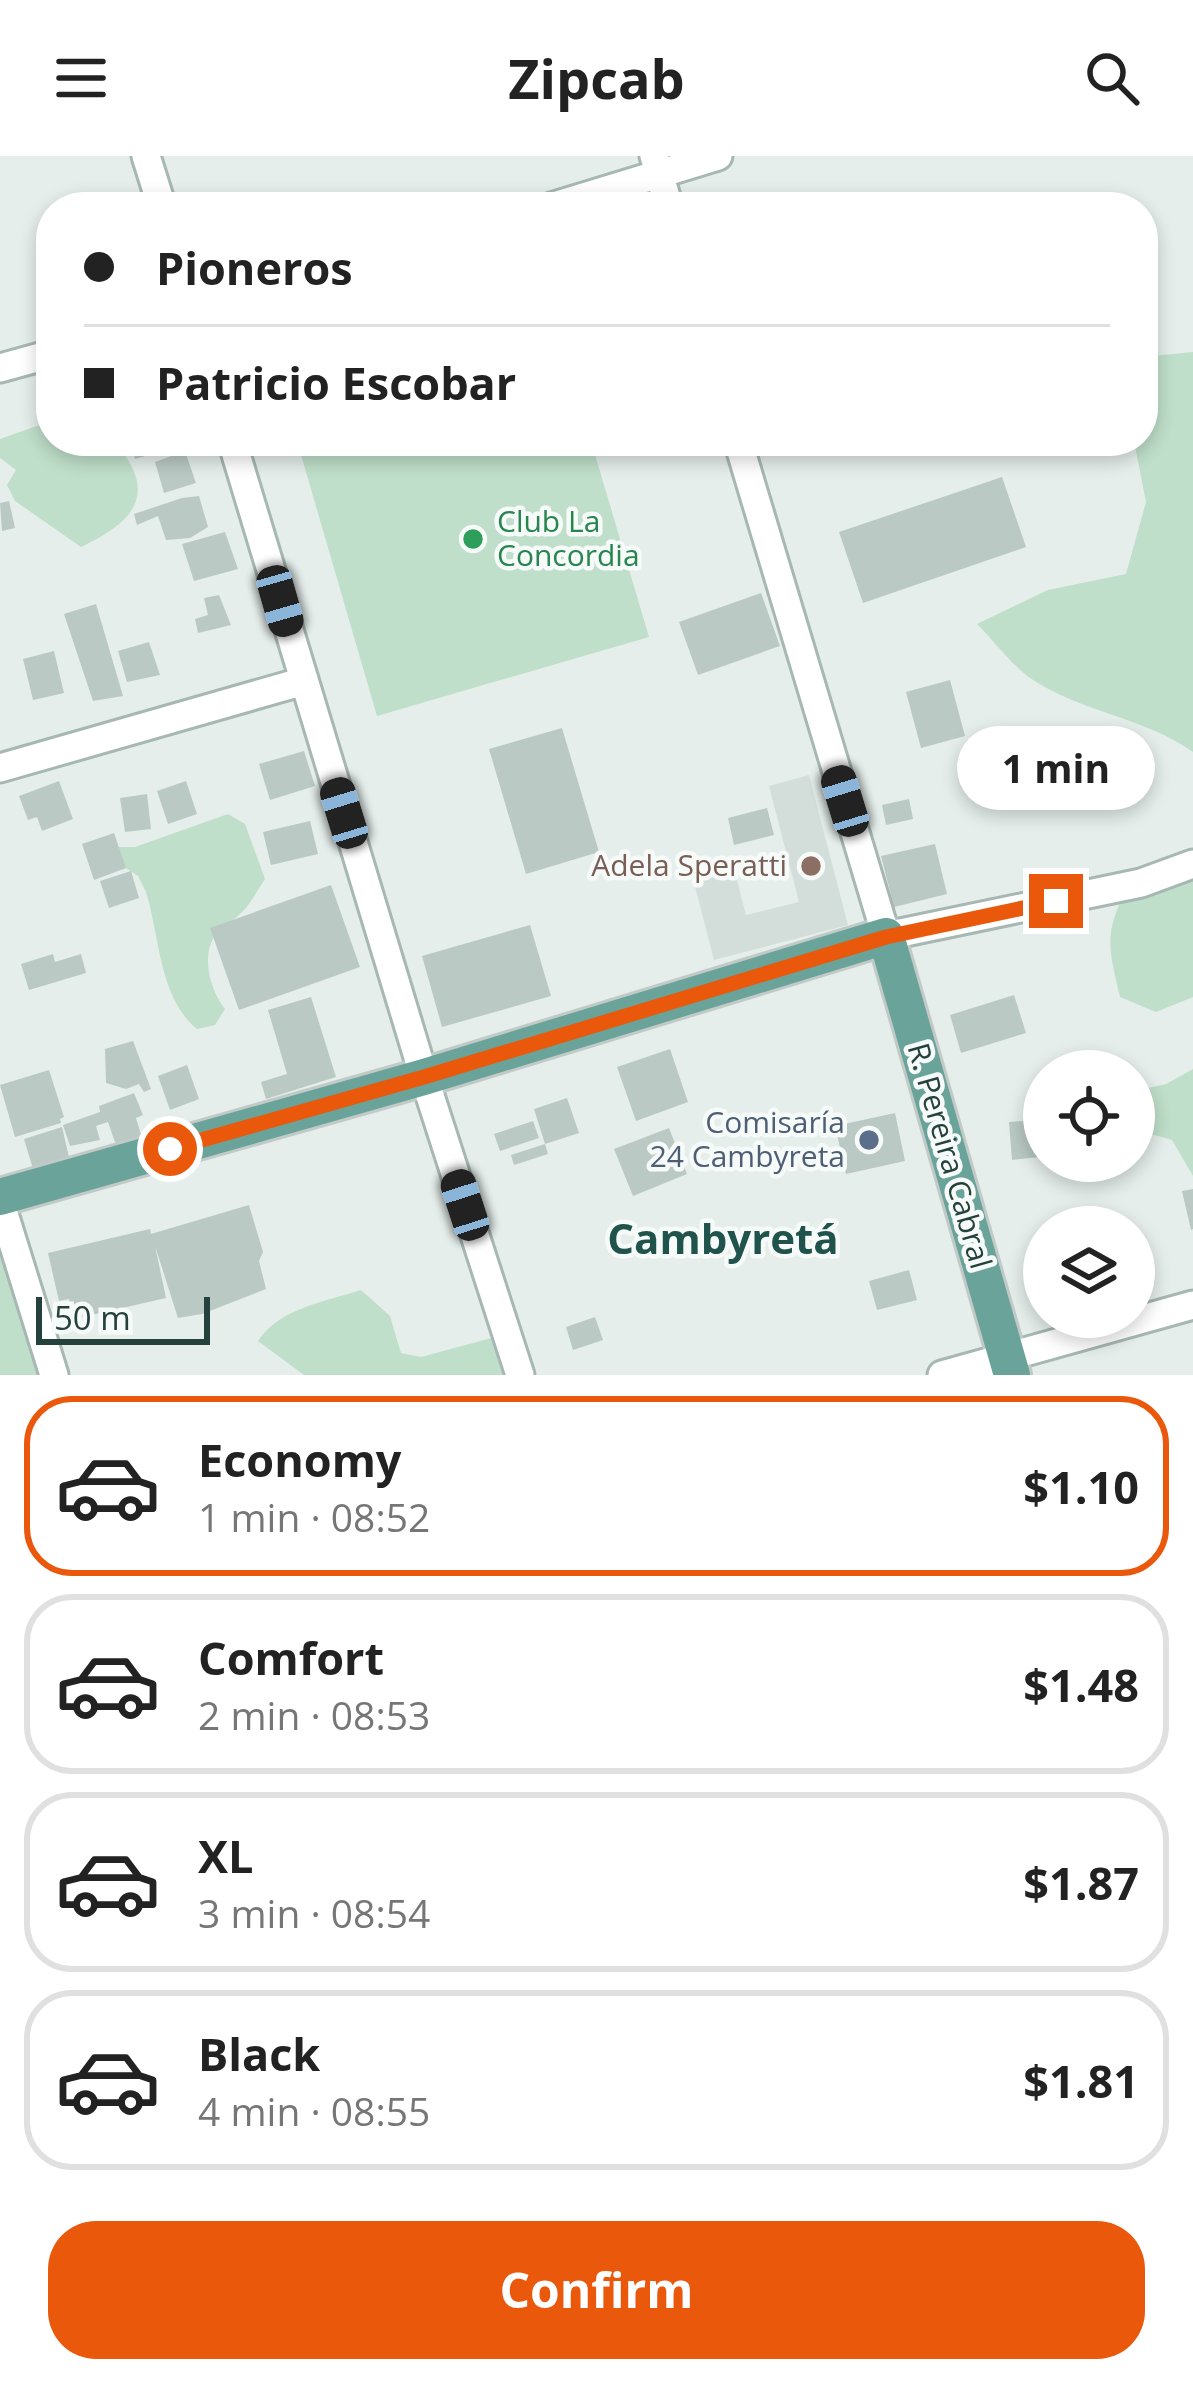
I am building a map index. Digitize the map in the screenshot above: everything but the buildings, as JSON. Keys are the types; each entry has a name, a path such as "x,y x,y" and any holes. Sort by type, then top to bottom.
{"main road":[{"path":"0,1199 886,937"},
{"name":"R. Pereira Cabral","path":"886,937 1010,1365"}],"street":[{"path":"146,156 157,192"},
{"path":"589,192 657,165 718,156"},
{"path":"0,368 36,358"},
{"path":"236,456 424,1077 520,1375"},
{"path":"742,456 886,937 1141,883 1193,864"},
{"path":"0,768 304,681"},
{"path":"0,1199 54,1375"},
{"path":"942,1375 1010,1365 1193,1306"}],"shaded area":[{"name":"Adela Speratti","path":"809,775 848,925 714,960 691,871 732,861 746,915 799,902 769,786"}],"green space":[{"path":"1193,352 1193,752 1154,730 1049,690 1023,672 977,624 1048,590 1126,574 1146,502 1137,456 1158,456 1158,356"},
{"path":"36,426 36,456 126,456 136,476 135,504 116,527 81,547 15,501 7,485 16,470 0,458 0,439"},
{"name":"Club La Concordia","path":"301,456 595,456 649,637 377,716"},
{"path":"228,814 245,824 265,879 246,907 214,937 209,974 225,1009 215,1025 197,1029 175,1001 146,892 138,876 121,865 117,847 135,847"},
{"path":"1193,863 1193,997 1156,1012 1120,997 1111,930 1127,889"},
{"path":"1193,1069 1193,1176 1172,1140 1155,1135 1155,1086"},
{"path":"0,1258 30,1288 47,1375 0,1375"},
{"path":"361,1290 390,1316 401,1353 421,1357 499,1336 508,1375 304,1375 258,1341 291,1314"}],"place":[{"name":"Club La Concordia","path":"473,539"},
{"name":"Adela Speratti","path":"811,866"},
{"name":"Comisaría 24 Cambyreta","path":"869,1140"}],"district":[{"name":"Cambyretá","path":"723,1239"}],"route":[{"path":"170,1149 886,937 1056,901"}]}
